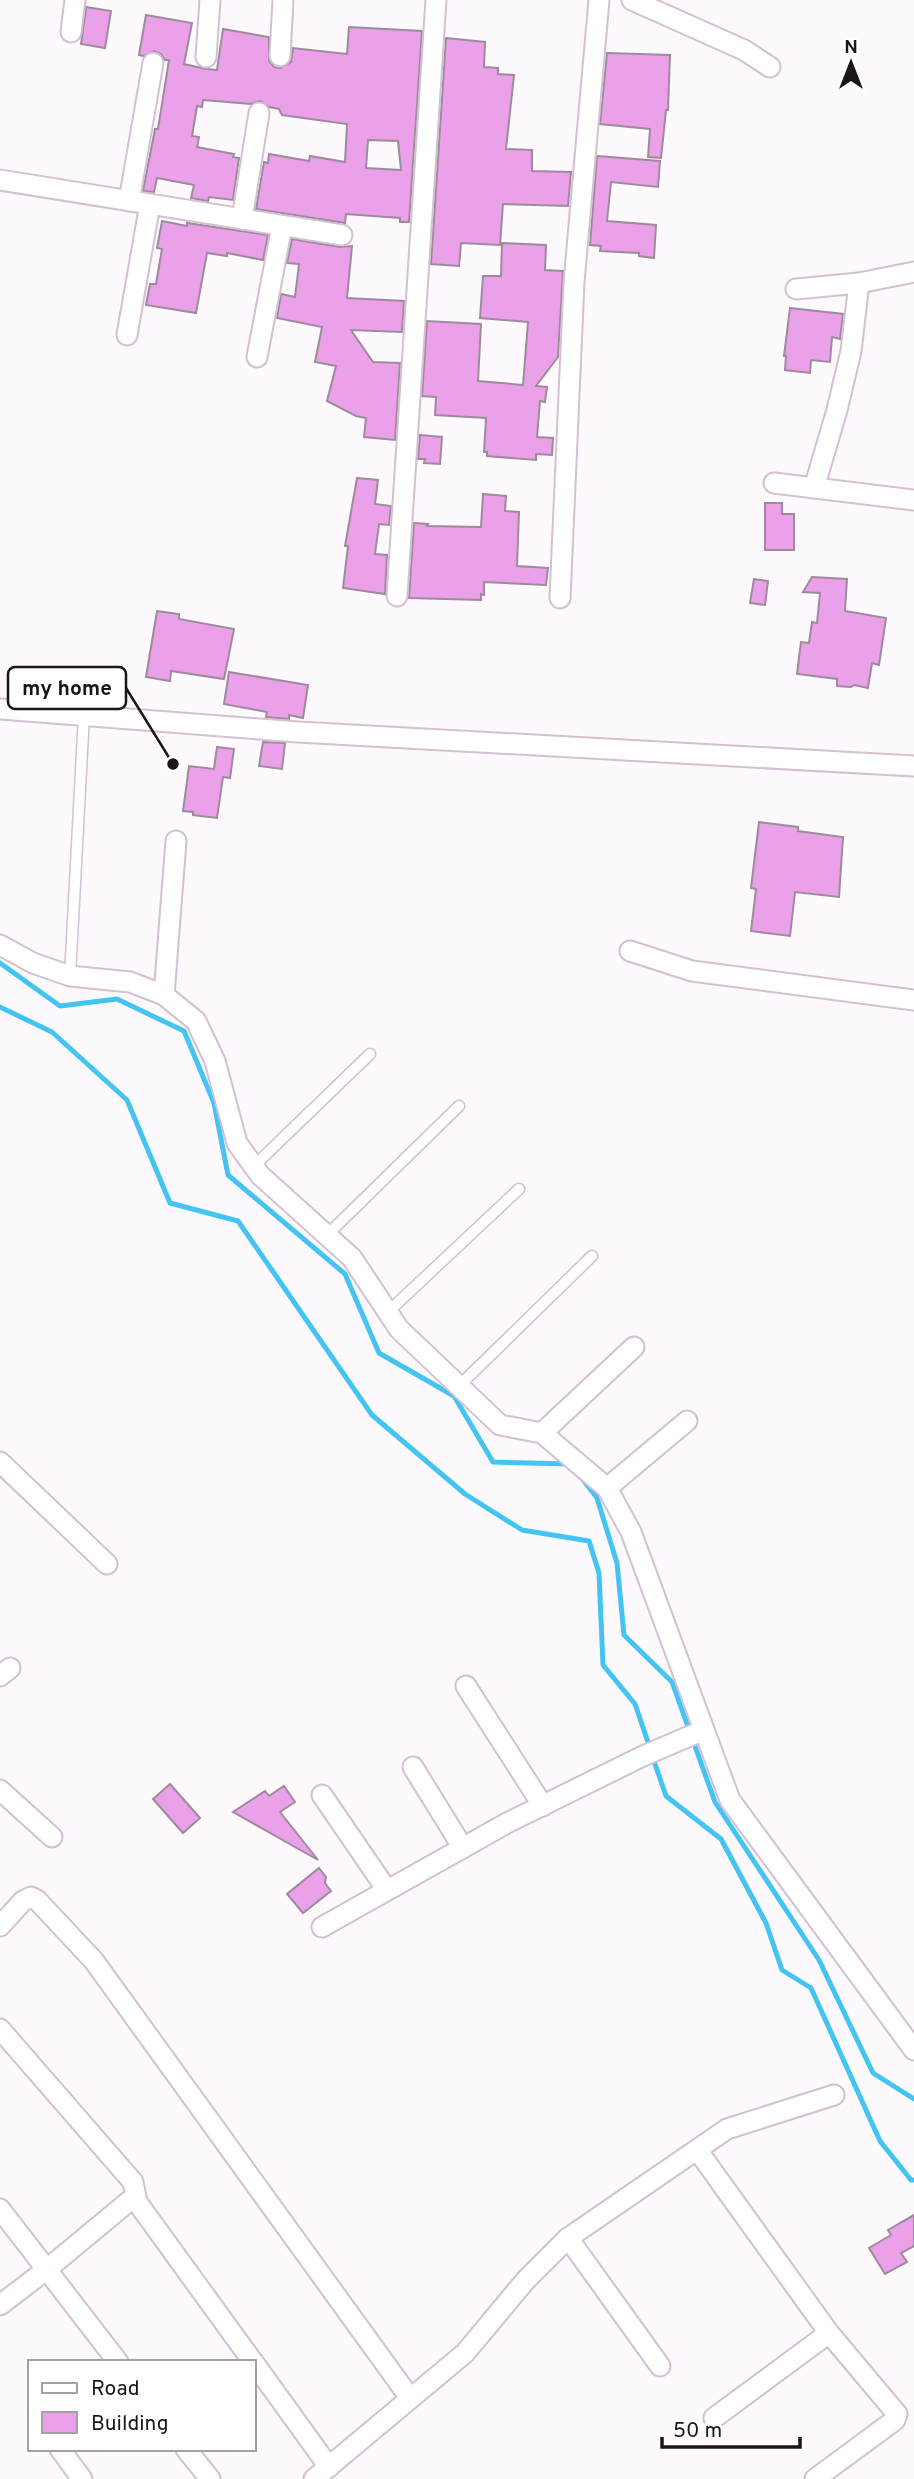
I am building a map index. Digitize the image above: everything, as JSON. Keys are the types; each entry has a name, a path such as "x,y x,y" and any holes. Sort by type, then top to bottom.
{"street":[{"path":"71,33 75,0"},
{"path":"206,57 210,0"},
{"path":"281,56 283,0"},
{"path":"397,596 436,0"},
{"path":"559,598 574,282 598,0"},
{"path":"632,0 744,50 770,67"},
{"path":"129,201 153,63"},
{"path":"242,219 259,113"},
{"path":"0,180 342,235"},
{"path":"127,335 150,204"},
{"path":"257,357 282,226"},
{"path":"796,289 859,283 914,272"},
{"path":"814,488 851,351 859,283"},
{"path":"775,483 914,500"},
{"path":"0,709 298,732 914,766"},
{"path":"164,995 176,841"},
{"path":"0,945 33,963 69,976 130,982 164,995 196,1021 215,1061 237,1143 260,1175 352,1258 399,1329 500,1424 542,1433 607,1488 631,1532 730,1800 914,2050"},
{"path":"630,951 692,971 914,1000"},
{"path":"542,1433 634,1348"},
{"path":"607,1488 687,1421"},
{"path":"0,1462 107,1564"},
{"path":"466,1686 543,1805"},
{"path":"322,1927 543,1805 643,1756 704,1730"},
{"path":"413,1767 463,1848"},
{"path":"0,1790 52,1837"},
{"path":"322,1795 387,1890"},
{"path":"0,1926 23,1901 31,1898 37,1900 94,1961 410,2398"},
{"path":"0,2029 133,2182 137,2202 252,2360"},
{"path":"256,2367 322,2473 464,2353 525,2281 568,2238 727,2129 834,2095"},
{"path":"698,2151 829,2333 897,2414 895,2420 815,2479"},
{"path":"0,2305 128,2202 137,2202"},
{"path":"0,2209 116,2360"},
{"path":"568,2238 660,2366"},
{"path":"714,2417 829,2333"},
{"path":"61,2451 82,2479"},
{"path":"189,2451 210,2479"}],"lane":[{"path":"69,976 83,715"},
{"path":"254,1166 370,1054"},
{"path":"327,1236 460,1106"},
{"path":"388,1312 519,1189"},
{"path":"459,1386 592,1256"}],"building":[{"path":"86,7 111,11 105,48 81,44"},
{"path":"146,15 192,23 184,64 217,70 223,29 269,37 269,61 274,67 280,68 291,62 293,48 347,54 349,27 422,31 409,222 400,222 400,218 346,214 345,223 256,209 264,162 268,163 269,154 309,161 310,156 345,162 347,124 282,115 279,109 260,101 251,104 203,100 202,107 197,106 192,136 199,137 197,147 234,154 233,157 239,158 233,200 209,197 208,201 191,198 194,185 157,178 154,192 143,191 155,129 158,129 169,60 154,51 139,55","holes":["368,140 398,141 401,170 366,168"]},
{"path":"446,38 485,42 484,67 498,68 498,74 514,75 506,149 532,150 532,171 571,172 568,206 503,204 500,245 461,243 459,266 431,264"},
{"path":"607,53 670,55 668,110 661,158 648,157 650,129 600,124"},
{"path":"597,156 660,161 658,187 611,182 607,221 656,225 654,258 639,256 639,253 600,251 601,246 590,245"},
{"path":"162,221 268,235 263,260 227,253 227,256 207,253 196,313 146,305 150,284 156,284 162,249 157,248"},
{"path":"292,239 340,247 352,246 347,298 404,301 402,332 351,330 373,362 400,363 395,440 364,437 366,418 356,416 327,401 336,366 315,362 322,327 277,318 281,294 295,297 299,264 287,263"},
{"path":"502,243 546,245 545,270 563,271 558,357 536,386 547,387 545,402 540,401 537,437 553,438 552,455 536,454 536,460 487,456 487,452 484,452 486,418 435,415 436,397 422,396 427,321 481,324 478,381 523,385 528,322 480,318 483,276 501,276"},
{"path":"790,308 843,314 840,339 832,337 830,362 811,360 810,373 785,370 784,356"},
{"path":"420,435 442,437 440,464 424,463 425,459 418,459"},
{"path":"357,478 378,480 375,504 391,506 389,525 379,524 375,554 387,555 385,594 343,588 348,546 345,546"},
{"path":"483,494 506,496 505,511 519,512 517,566 548,568 546,585 484,582 484,595 481,594 481,600 409,598 414,523 428,524 427,526 481,527"},
{"path":"765,503 782,503 782,514 794,514 794,550 765,550"},
{"path":"812,577 847,579 845,611 886,618 879,665 872,663 868,688 837,686 837,679 797,674 801,642 809,643 812,622 817,623 820,593 803,592"},
{"path":"754,579 768,581 765,605 750,603"},
{"path":"157,611 179,614 179,619 234,629 224,679 171,671 170,681 146,677"},
{"path":"229,672 308,685 303,718 289,715 289,719 266,717 267,712 224,704"},
{"path":"263,742 285,743 282,769 259,766"},
{"path":"217,747 234,749 230,778 223,777 217,818 183,811 189,766 214,769"},
{"path":"759,822 843,837 839,897 795,892 790,936 751,931 756,889 751,888"},
{"path":"170,1784 200,1818 183,1833 153,1799"},
{"path":"284,1786 295,1802 280,1812 318,1860 233,1812 265,1791 269,1796"},
{"path":"319,1868 331,1891 303,1913 287,1894"},
{"path":"914,2215 914,2246 901,2253 907,2262 885,2274 869,2248 891,2235 888,2230"}],"waterway":[{"path":"0,963 60,1006 117,999 184,1031 214,1103 228,1175 345,1274 379,1353 454,1396 493,1462 570,1464"},
{"path":"0,1007 52,1032 127,1100 170,1203 238,1221 372,1415 465,1494 522,1530 589,1541 599,1573 603,1665 635,1704 650,1748"},
{"path":"581,1477 597,1498 617,1563 624,1635 672,1682 715,1802 819,1960 873,2073 914,2099"},
{"path":"653,1758 666,1796 721,1839 766,1923 782,1970 811,1988 880,2141 911,2180 914,2180"}],"place":[{"name":"my home","path":"173,764"}]}
